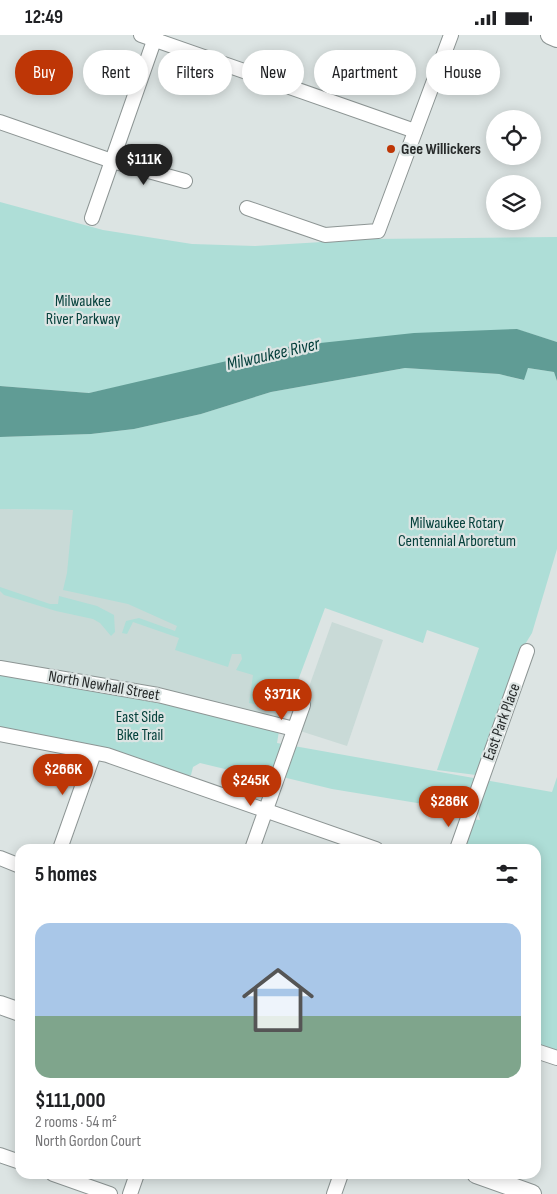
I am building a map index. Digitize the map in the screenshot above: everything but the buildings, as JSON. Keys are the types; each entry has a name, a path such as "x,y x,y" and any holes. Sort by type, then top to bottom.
{"main road":[{"path":"550,35 557,38"},
{"path":"490,1179 532,1194"}],"street":[{"path":"141,35 156,37 415,131"},
{"path":"247,208 325,235 378,231 451,35"},
{"path":"92,218 156,37"},
{"path":"0,122 112,161 184,181"},
{"name":"East Park Place","path":"458,844 526,651"},
{"name":"North Newhall Street","path":"0,667 158,695 294,729"},
{"path":"254,844 302,705"},
{"path":"0,733 107,755 362,844"},
{"path":"62,844 94,753"},
{"path":"0,859 15,864"},
{"path":"541,1053 557,1058"},
{"path":"0,1155 15,1160"},
{"path":"67,1179 110,1194"},
{"path":"130,1194 135,1179"},
{"path":"334,1194 340,1179"}],"shaded area":[{"path":"361,504 283,719 0,663 0,509 73,510"},
{"path":"332,622 383,640 347,746 294,729"}],"green space":[{"name":"Milwaukee River Parkway","path":"0,202 103,230 192,244 255,246 373,239 557,237 557,342 516,329 216,366 89,393 0,386"},
{"name":"Milwaukee Rotary Centennial Arboretum","path":"405,368 499,374 523,380 528,368 554,372 557,381 557,549 532,633 516,659 476,775 437,770 479,648 427,630 423,643 325,608 287,710 249,703 253,675 236,670 242,659 241,654 232,654 228,667 175,650 179,638 133,622 127,634 122,633 126,621 139,618 175,631 177,626 128,604 63,590 67,573 73,510 0,509 0,437 91,434 134,429 201,414 271,392"},
{"path":"0,587 50,604 58,604 59,596 97,606 114,615 115,632 111,636 100,623 93,619 56,611 4,595 0,591"},
{"name":"East Side Bike Trail","path":"0,673 141,697 279,731 277,743 552,792 557,777 557,1050 541,1045 541,844 465,844 472,819 480,820 478,813 332,789 266,773 258,777 200,763 193,767 191,775 185,777 139,758 0,732"}],"water":[{"name":"Milwaukee River","path":"517,329 557,342 557,381 554,372 528,368 524,380 499,374 405,368 271,392 201,414 134,429 91,434 0,437 0,386 89,393 292,346 414,333"}],"place":[{"name":"Gee Willickers","path":"391,149"}]}
